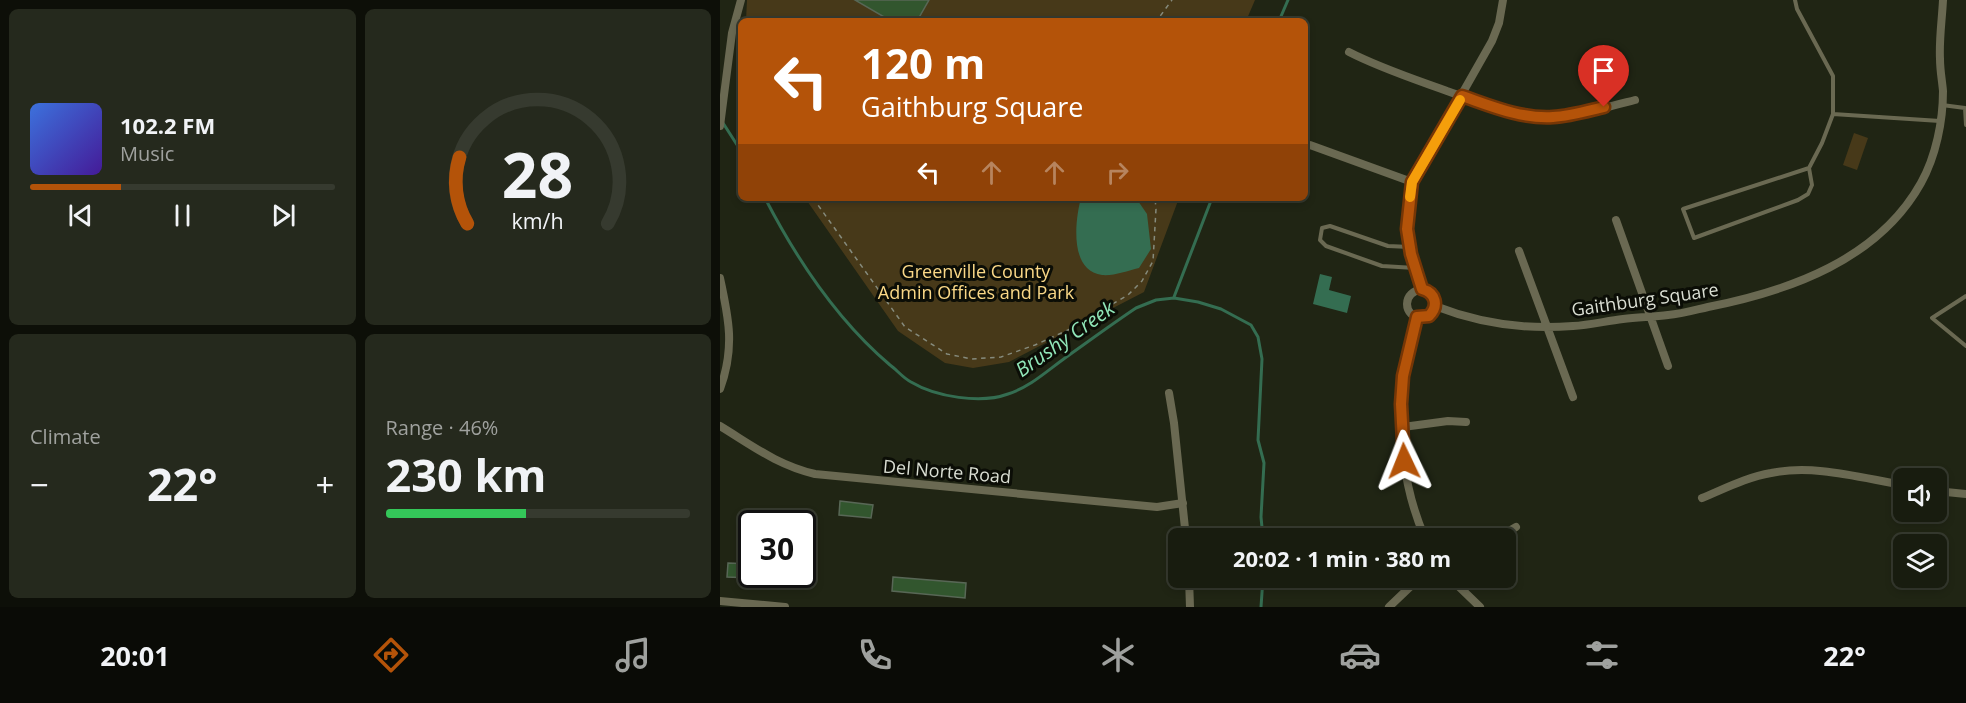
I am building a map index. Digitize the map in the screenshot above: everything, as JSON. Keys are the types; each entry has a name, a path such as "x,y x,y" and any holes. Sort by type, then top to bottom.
{"street":[{"path":"720,126 732,33 741,0"},
{"path":"1422,289 1410,247 1407,218 1412,182 1462,96 1496,30 1503,0"},
{"name":"Gaithburg Square","path":"1436,306 1466,317 1504,326 1532,328 1575,326 1650,317 1704,308 1773,291 1807,279 1860,249 1880,233 1917,191 1933,154 1940,122 1943,92 1940,42 1943,0"},
{"path":"1349,52 1368,62 1508,112 1541,117 1569,115 1635,100"},
{"path":"1310,145 1412,182"},
{"path":"1616,220 1668,366"},
{"path":"1519,251 1573,397"},
{"path":"720,278 728,314 730,342 728,366 720,389"},
{"path":"1422,289 1431,293 1436,306 1429,316 1417,317 1408,308 1408,299 1413,292 1422,289"},
{"path":"1417,317 1403,376 1401,404 1406,481 1422,528"},
{"path":"1169,393 1185,528"},
{"path":"1402,427 1448,421 1466,422"},
{"name":"Del Norte Road","path":"720,426 774,460 815,474 1157,507 1183,504"},
{"path":"1702,498 1778,471 1810,470 1893,483"},
{"path":"1947,492 1966,494"},
{"path":"1189,588 1190,607"},
{"path":"1389,607 1409,588"},
{"path":"1460,588 1480,607"},
{"path":"720,601 785,607"}],"lane":[{"path":"1795,0 1833,76 1833,114 1809,168 1812,184 1808,194 1798,200 1694,238 1683,209 1809,168"},
{"path":"1941,105 1965,108 1966,125"},
{"path":"1833,114 1940,122"},
{"path":"1410,247 1388,246 1330,226 1322,228 1320,234 1320,240 1326,246 1382,266 1415,268"},
{"path":"1966,296 1932,318 1966,346"}],"path":[{"path":"1157,18 1172,0"},
{"path":"815,201 905,327 946,354 972,358 1000,357 1035,345 1068,330 1128,295 1142,281 1153,261 1155,201"}],"green space":[{"path":"747,0 1255,0 1247,18 746,18"},
{"path":"1854,133 1868,138 1857,170 1843,165"},
{"name":"Greenville County Admin Offices and Park","path":"807,201 1178,201 1144,292 1009,362 973,368 945,363 898,331"}],"shaded area":[{"path":"1080,201 1138,201 1147,214 1151,249 1139,268 1102,275 1091,271 1079,255 1077,219"},
{"path":"1320,274 1332,277 1329,290 1351,296 1347,313 1313,304"}],"building":[{"path":"855,0 929,0 919,18 886,18"},
{"path":"840,501 873,505 871,518 839,515"},
{"path":"728,563 738,563 738,577 727,577"},
{"path":"893,577 966,583 965,598 892,591"}],"waterway":[{"path":"1280,18 1288,0"},
{"name":"Brushy Creek","path":"723,123 738,146"},
{"name":"Brushy Creek","path":"767,201 804,266 853,329 905,378 933,392 972,399 997,397 1016,391 1038,378 1136,308 1156,300 1174,298 1198,302 1221,309 1251,325 1258,337 1262,359 1258,440 1264,463 1262,528"},
{"path":"1174,297 1211,201"},
{"name":"Brushy Creek","path":"1261,607 1262,588"}],"slow traffic":[{"path":"1410,197 1412,182 1460,100"}],"route":[{"path":"1404,461 1401,404 1406,361 1417,317 1429,316 1436,306 1431,293 1422,289 1411,254 1407,218 1412,182 1462,96 1525,116 1554,117 1604,107"}]}
